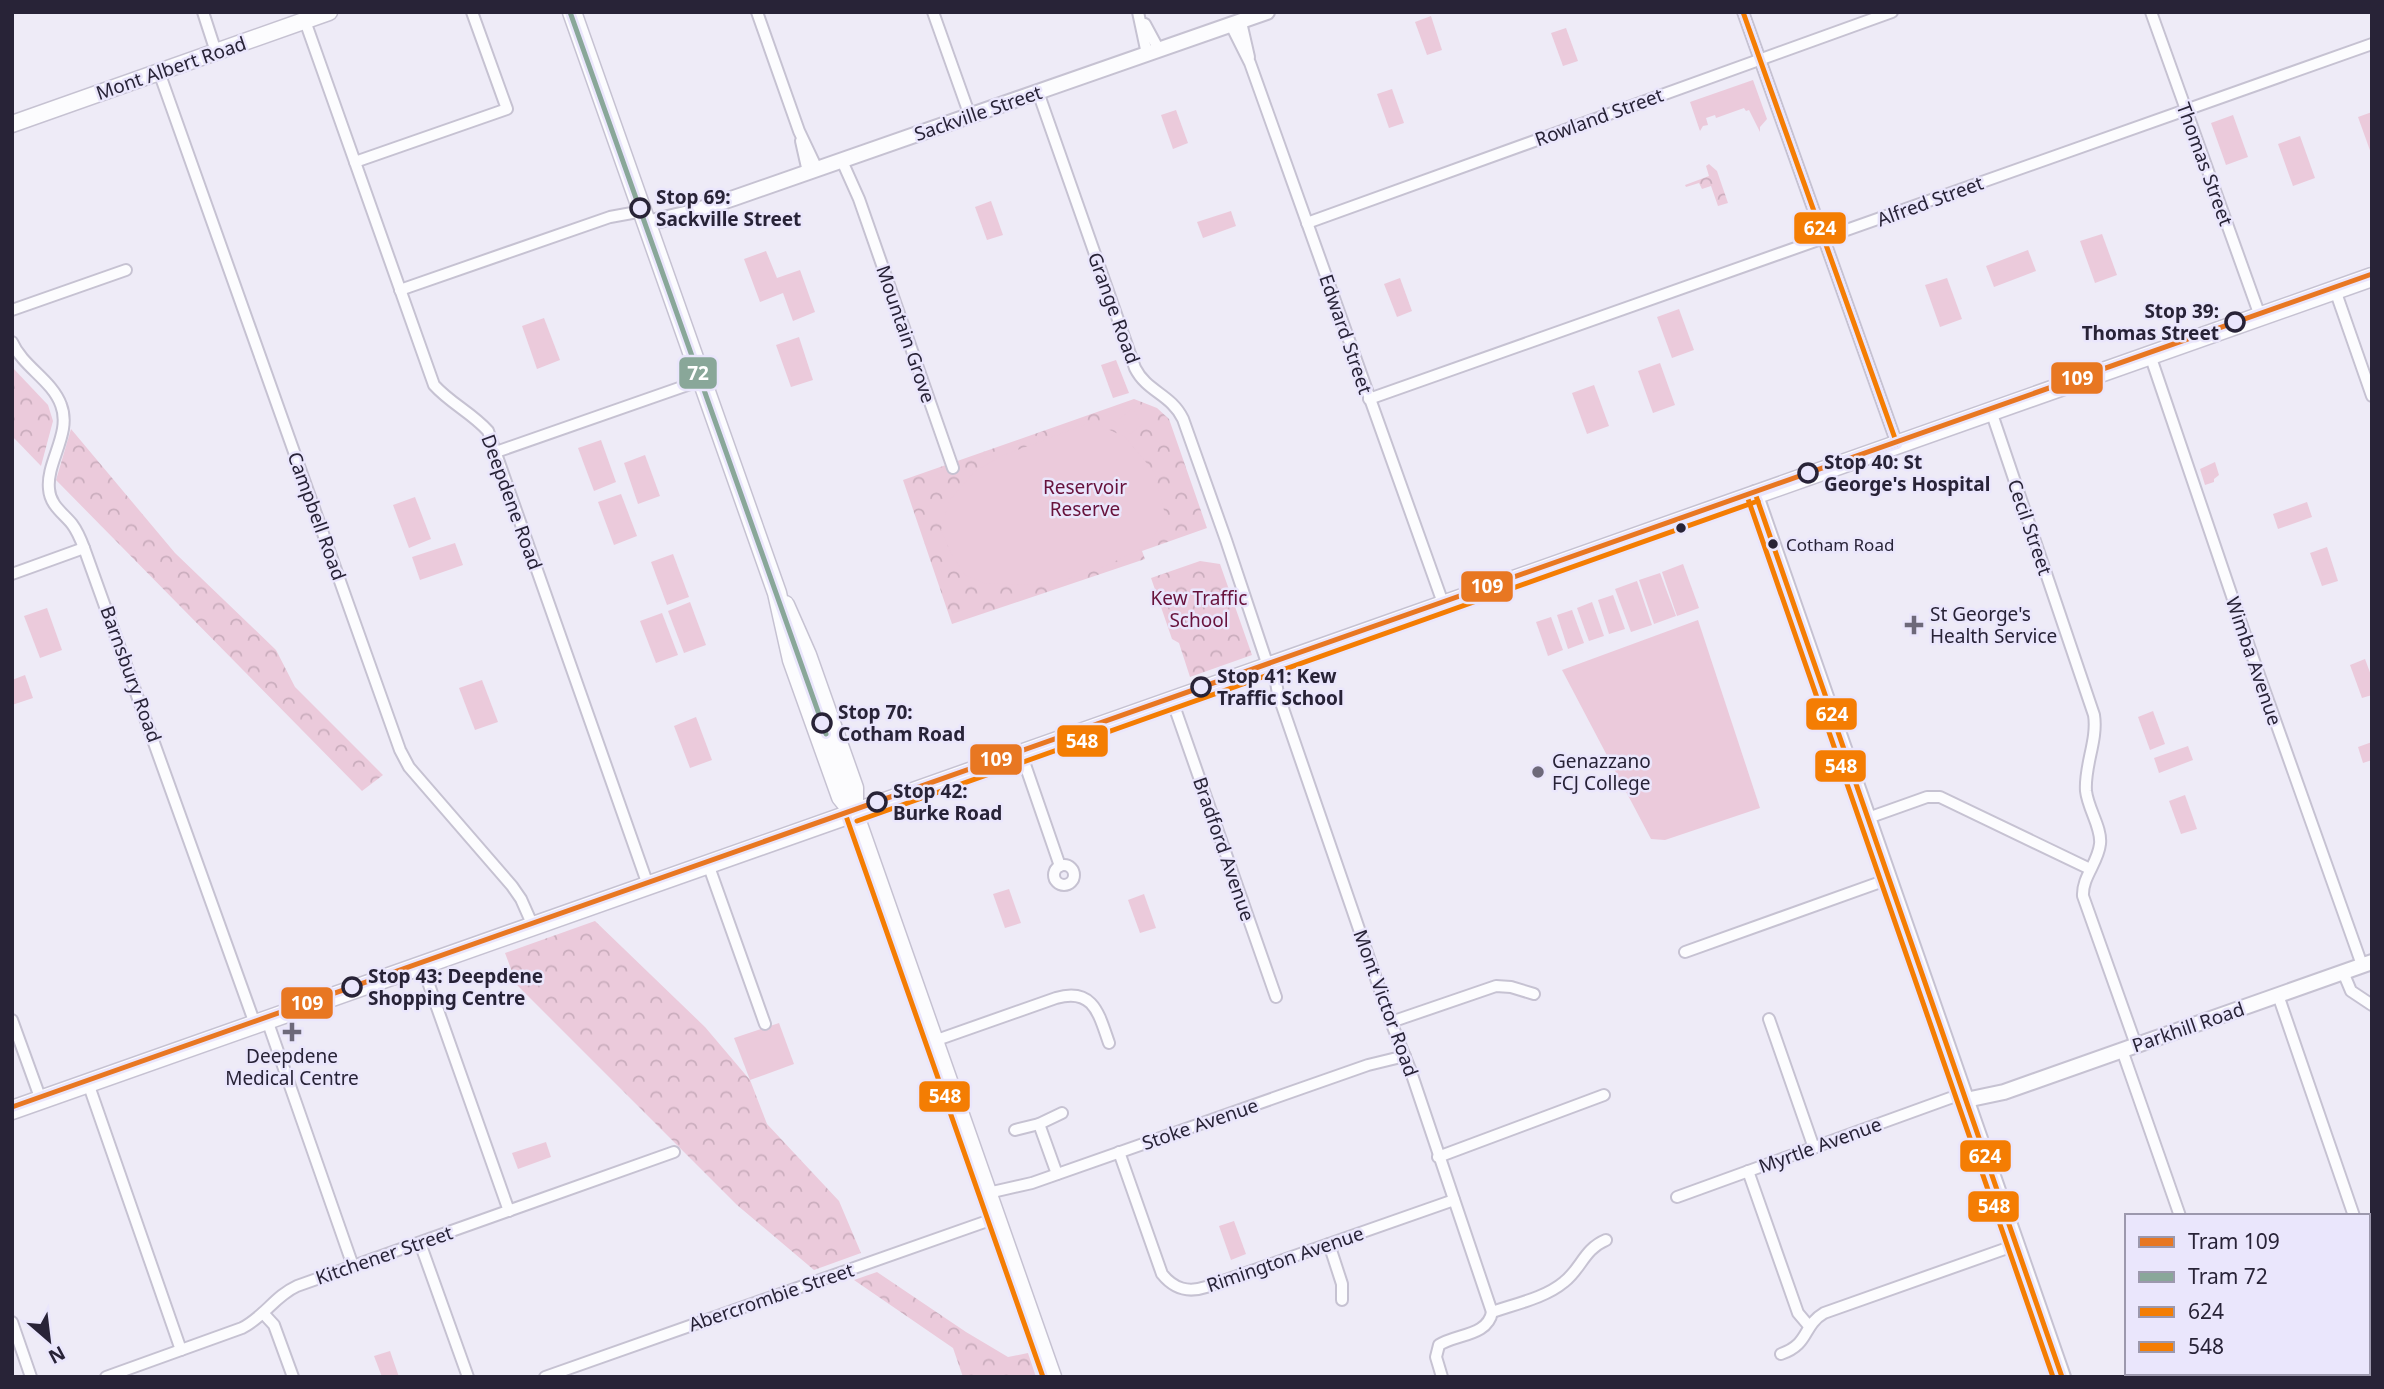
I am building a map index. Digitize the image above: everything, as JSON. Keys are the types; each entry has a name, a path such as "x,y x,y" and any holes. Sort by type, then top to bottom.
{"main road":[{"name":"Mont Albert Road","path":"12,124 329,12"},
{"path":"572,12 777,593 797,673 841,797 854,813 1052,1377"},
{"path":"12,1110 2372,277"}],"street":[{"path":"203,12 216,52"},
{"path":"355,162 507,109 472,12"},
{"path":"757,12 813,171"},
{"path":"933,12 970,116"},
{"name":"Sackville Street","path":"645,216 689,213 1267,12"},
{"path":"1743,12 1897,444"},
{"name":"Rowland Street","path":"1307,223 1892,12"},
{"name":"Thomas Street","path":"2151,12 2260,316"},
{"path":"1138,13 1153,52"},
{"name":"Deepdene Road","path":"305,21 434,385 448,400 478,420 488,431 648,885"},
{"name":"Edward Street","path":"1236,23 1443,603"},
{"name":"Alfred Street","path":"1369,400 2372,44"},
{"name":"Campbell Road","path":"159,72 400,750 409,767 512,886 533,926"},
{"name":"Grange Road","path":"1038,92 1135,368 1144,383 1172,402 1183,419 1268,666"},
{"name":"Mountain Grove","path":"845,160 953,468"},
{"path":"400,290 610,217 645,216"},
{"path":"12,310 126,270"},
{"path":"2336,290 2372,396"},
{"name":"Barnsbury Road","path":"12,342 19,355 57,397 63,409 64,421 50,478 49,492 52,502 75,528 84,548 353,1266"},
{"name":"Wimba Avenue","path":"2150,355 2357,967 2357,989 2368,1002"},
{"path":"496,452 702,380"},
{"name":"Cecil Street","path":"1991,411 2094,715 2086,781 2088,802 2100,844 2084,886 2083,896 2179,1214"},
{"path":"1755,493 2062,1376"},
{"path":"12,574 84,548"},
{"name":"Mont Victor Road","path":"1268,666 1391,1022 1433,1135 1438,1157 1492,1312"},
{"name":"Bradford Avenue","path":"1172,700 1276,997"},
{"path":"1021,754 1060,866"},
{"path":"1868,818 1927,797 1940,797 2090,869"},
{"path":"709,864 765,1024"},
{"path":"1685,952 1889,879"},
{"path":"422,965 509,1211"},
{"name":"Parkhill Road","path":"1966,1101 2004,1092 2357,967"},
{"path":"1391,1022 1496,986 1511,986 1534,994"},
{"path":"934,1041 1056,998 1073,995 1086,999 1094,1006 1109,1044"},
{"path":"2278,995 2353,1214"},
{"path":"1769,1019 1814,1148"},
{"path":"12,1020 41,1100"},
{"name":"Stoke Avenue","path":"992,1204 1032,1182 1402,1052"},
{"path":"88,1083 181,1350"},
{"path":"1438,1157 1604,1095"},
{"name":"Myrtle Avenue","path":"1677,1197 1814,1148 1966,1101"},
{"path":"1015,1130 1062,1114"},
{"path":"1039,1124 1057,1174"},
{"name":"Kitchener Street","path":"106,1377 242,1328 288,1290 674,1152"},
{"name":"Rimington Avenue","path":"1119,1152 1160,1268 1166,1279 1186,1290 1199,1289 1454,1200"},
{"path":"1748,1171 1798,1313 1810,1326"},
{"name":"Abercrombie Street","path":"545,1377 992,1204"},
{"path":"1443,1377 1436,1357 1439,1345 1482,1328 1489,1323 1492,1312 1557,1287 1573,1273 1589,1250 1606,1240"},
{"path":"420,1242 468,1377"},
{"path":"1329,1244 1340,1277 1342,1300"},
{"path":"1782,1354 1800,1345 1814,1320 1824,1313 2016,1245"},
{"path":"263,1312 275,1328 292,1377"},
{"path":"12,1322 31,1377"}],"green space":[{"path":"1431,16 1442,50 1427,55 1415,22"},
{"path":"1566,28 1578,61 1563,66 1551,33"},
{"path":"1753,80 1767,119 1760,127 1760,132 1749,110 1744,108 1716,118 1715,115 1706,118 1708,125 1703,126 1700,131 1690,102"},
{"path":"1392,89 1404,123 1389,128 1377,94"},
{"path":"1176,110 1188,143 1173,149 1161,115"},
{"path":"2372,112 2372,156 2358,117"},
{"path":"2233,115 2248,157 2226,165 2211,123"},
{"path":"2300,136 2315,178 2293,186 2278,144"},
{"path":"1709,164 1717,171 1728,203 1718,206 1711,186 1702,189 1699,183 1686,187 1685,185 1709,176 1706,166"},
{"path":"991,201 1003,235 987,240 975,207"},
{"path":"1231,211 1236,226 1203,238 1197,222"},
{"path":"2102,234 2117,275 2095,283 2080,241"},
{"path":"2028,250 2036,271 1994,287 1986,266"},
{"path":"766,251 777,278 800,270 815,312 793,321 783,293 760,302 744,259"},
{"path":"1400,278 1412,311 1397,317 1384,284"},
{"path":"1947,278 1962,319 1940,327 1925,285"},
{"path":"1679,309 1694,350 1672,358 1657,317"},
{"path":"544,318 560,360 537,369 522,326"},
{"path":"799,337 813,380 791,387 776,345"},
{"path":"1116,360 1129,393 1113,398 1101,365"},
{"path":"1660,363 1675,405 1653,413 1638,371"},
{"path":"12,367 48,405 53,421 41,466 12,436"},
{"path":"1594,385 1609,426 1587,434 1572,393"},
{"name":"Reservoir Reserve","path":"1134,399 1157,408 1169,419 1207,528 1142,551 1145,559 952,624 903,480"},
{"path":"1132,409 1143,424 1130,434 1119,419"},
{"name":"Reservoir Reserve","path":"1092,422 1125,437 1154,472 1166,518 1146,547 1096,570 1061,581 1027,585 984,583 965,575 941,530 949,501 974,472 1001,456"},
{"path":"71,429 175,553 276,650 295,687 383,775 362,791 56,480"},
{"path":"601,440 616,482 594,491 578,448"},
{"path":"645,455 660,496 638,504 624,463"},
{"path":"2215,462 2219,475 2214,482 2205,485 2200,469"},
{"path":"621,494 637,536 614,545 598,502"},
{"path":"415,497 431,539 409,548 393,505"},
{"path":"2307,502 2312,517 2278,529 2273,514"},
{"path":"455,543 463,565 420,580 412,557"},
{"path":"2327,547 2338,581 2322,586 2310,553"},
{"path":"673,554 689,597 667,605 651,562"},
{"name":"Kew Traffic School","path":"1200,561 1220,564 1252,655 1190,677 1179,643 1172,639 1151,578"},
{"path":"1683,564 1699,608 1677,616 1662,572"},
{"path":"1660,573 1676,616 1654,624 1639,580"},
{"path":"1637,581 1652,625 1631,632 1615,589"},
{"path":"1613,595 1625,629 1609,634 1598,600"},
{"path":"690,602 706,645 684,653 668,611"},
{"path":"1592,602 1604,636 1589,641 1577,608"},
{"path":"47,608 62,650 40,658 24,616"},
{"path":"1572,610 1584,643 1568,649 1557,615"},
{"path":"662,613 678,655 656,663 640,621"},
{"path":"1551,617 1563,650 1548,656 1536,622"},
{"path":"1698,620 1760,808 1665,840 1651,839 1562,670"},
{"path":"2365,659 2372,678 2372,695 2362,698 2350,665"},
{"path":"25,675 33,698 12,705 12,680"},
{"path":"482,680 498,722 475,730 459,688"},
{"path":"2153,711 2165,744 2150,750 2138,717"},
{"path":"696,717 712,760 690,768 674,726"},
{"path":"2372,742 2372,760 2363,763 2358,747"},
{"path":"2188,746 2193,760 2159,773 2154,758"},
{"path":"2185,795 2197,829 2181,834 2169,801"},
{"path":"1009,889 1021,923 1005,928 993,894"},
{"path":"1144,894 1156,928 1140,933 1128,900"},
{"path":"595,921 705,1027 750,1080 767,1124 839,1201 861,1253 814,1270 737,1205 517,985 505,953"},
{"path":"779,1023 794,1064 750,1080 734,1038"},
{"path":"546,1142 551,1157 518,1169 512,1153"},
{"path":"1234,1221 1246,1254 1231,1260 1219,1226"},
{"path":"877,1272 1008,1357 1028,1353 1036,1377 963,1377 953,1348 854,1280"},
{"path":"390,1351 399,1377 382,1377 374,1356"}],"tram line":[{"name":"72","path":"570,12 826,734"},
{"name":"109","path":"12,1107 2372,274"}],"transit line":[{"name":"624","path":"1743,12 1897,444"},
{"name":"624","path":"1755,493 1897,444"},
{"name":"624","path":"1755,493 2062,1377"},
{"name":"548","path":"1747,496 2053,1377"},
{"name":"548","path":"857,821 1758,501"},
{"name":"548","path":"846,816 1043,1377"}],"place":[{"name":"Stop 69: Sackville Street","path":"640,208"},
{"name":"Stop 39: Thomas Street","path":"2235,322"},
{"name":"Stop 40: St George's Hospital","path":"1808,473"},
{"name":"Cotham Road","path":"1773,544"},
{"name":"St George's Health Service","path":"1914,625"},
{"name":"Stop 41: Kew Traffic School","path":"1201,687"},
{"name":"Stop 70: Cotham Road","path":"822,723"},
{"name":"Genazzano FCJ College","path":"1538,772"},
{"name":"Stop 42: Burke Road","path":"877,802"},
{"name":"Stop 43: Deepdene Shopping Centre","path":"352,987"},
{"name":"Deepdene Medical Centre","path":"292,1032"}]}
